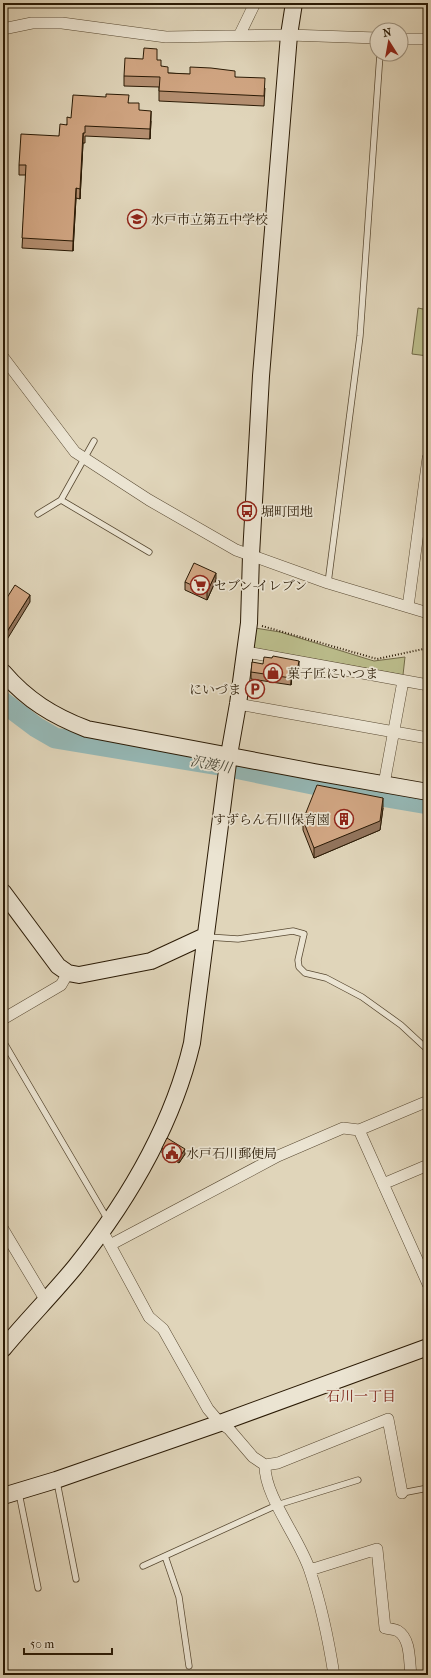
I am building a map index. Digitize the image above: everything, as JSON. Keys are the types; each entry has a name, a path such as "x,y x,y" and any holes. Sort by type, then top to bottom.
{"street":[{"path":"239,36 255,3"},
{"path":"3,1349 107,1232 158,1137 180,1087 192,1043 228,765 246,652 249,623 250,555 261,376 289,35 294,3"},
{"path":"3,28 32,23 62,23 166,37 289,35 369,38"},
{"path":"409,39 428,39"},
{"path":"3,357 75,452 149,500 236,550 328,583 428,613"},
{"path":"408,607 426,483 428,458"},
{"path":"246,652 428,685"},
{"path":"3,672 16,687 39,705 62,720 87,729 228,765 314,772 428,792"},
{"path":"384,784 403,680"},
{"path":"238,704 428,738"},
{"path":"3,892 58,966 68,974 79,975 151,961 205,936"},
{"path":"3,1018 61,985 68,974"},
{"path":"107,1232 343,1128 359,1130 428,1101"},
{"path":"359,1130 427,1280"},
{"path":"383,1184 428,1165"},
{"path":"3,1229 46,1302"},
{"path":"107,1232 149,1317 163,1329 208,1408 220,1423 229,1429 253,1457 266,1465 278,1463 388,1419 402,1493"},
{"path":"3,1496 56,1480 220,1423 428,1347"},
{"path":"266,1465 265,1475 277,1505 298,1543 310,1570 334,1675"},
{"path":"310,1570 377,1549 385,1628 397,1630 404,1636 408,1649 411,1675"}],"lane":[{"path":"328,583 360,336 379,62"},
{"path":"38,514 61,500 94,441"},
{"path":"61,500 149,552"},
{"path":"205,936 238,939 293,931 304,934 298,960 299,967 305,973 326,978 362,997 401,1025 428,1050"},
{"path":"3,1041 107,1232"},
{"path":"56,1480 76,1579"},
{"path":"142,1566 277,1505 358,1480"},
{"path":"402,1493 428,1488"},
{"path":"19,1491 38,1588"},
{"path":"166,1556 179,1597 189,1666"}],"path":[{"path":"249,623 279,630 377,659 428,648"}],"green space":[{"path":"418,308 428,310 428,356 412,354"},
{"path":"255,628 280,632 374,661 405,657 403,675 253,648"}],"building":[{"path":"144,48 157,49 157,60 161,60 161,66 168,67 168,73 190,74 190,67 211,68 235,71 235,77 265,78 264,96 159,91 160,77 124,76 125,58 143,59"},
{"path":"106,94 129,95 128,103 139,103 139,110 151,111 150,129 85,126 85,133 83,133 80,189 76,188 73,241 22,238 26,165 19,165 21,134 59,136 60,124 67,125 67,117 71,118 73,95 106,97"},
{"path":"194,563 216,573 207,592 185,582"},
{"path":"15,585 30,595 3,638 3,604"},
{"path":"273,656 299,661 297,671 292,670 291,678 251,672 252,662 263,664 264,657 272,658"},
{"name":"すずらん石川保育園","path":"317,785 383,798 380,821 314,848 303,820"},
{"path":"167,1138 185,1149 179,1158 162,1148"}],"waterway":[{"name":"沢渡川","path":"3,702 36,727 55,738 225,766 322,786 428,804"}],"place":[{"name":"水戸市立第五中学校","path":"137,219"},
{"name":"堀町団地","path":"247,511"},
{"name":"セブン-イレブン","path":"200,585"},
{"name":"菓子匠にいつま","path":"273,673"},
{"name":"にいづま","path":"255,689"},
{"name":"すずらん石川保育園","path":"344,819"},
{"name":"水戸石川郵便局","path":"172,1153"}],"district":[{"name":"石川一丁目","path":"361,1396"}]}
